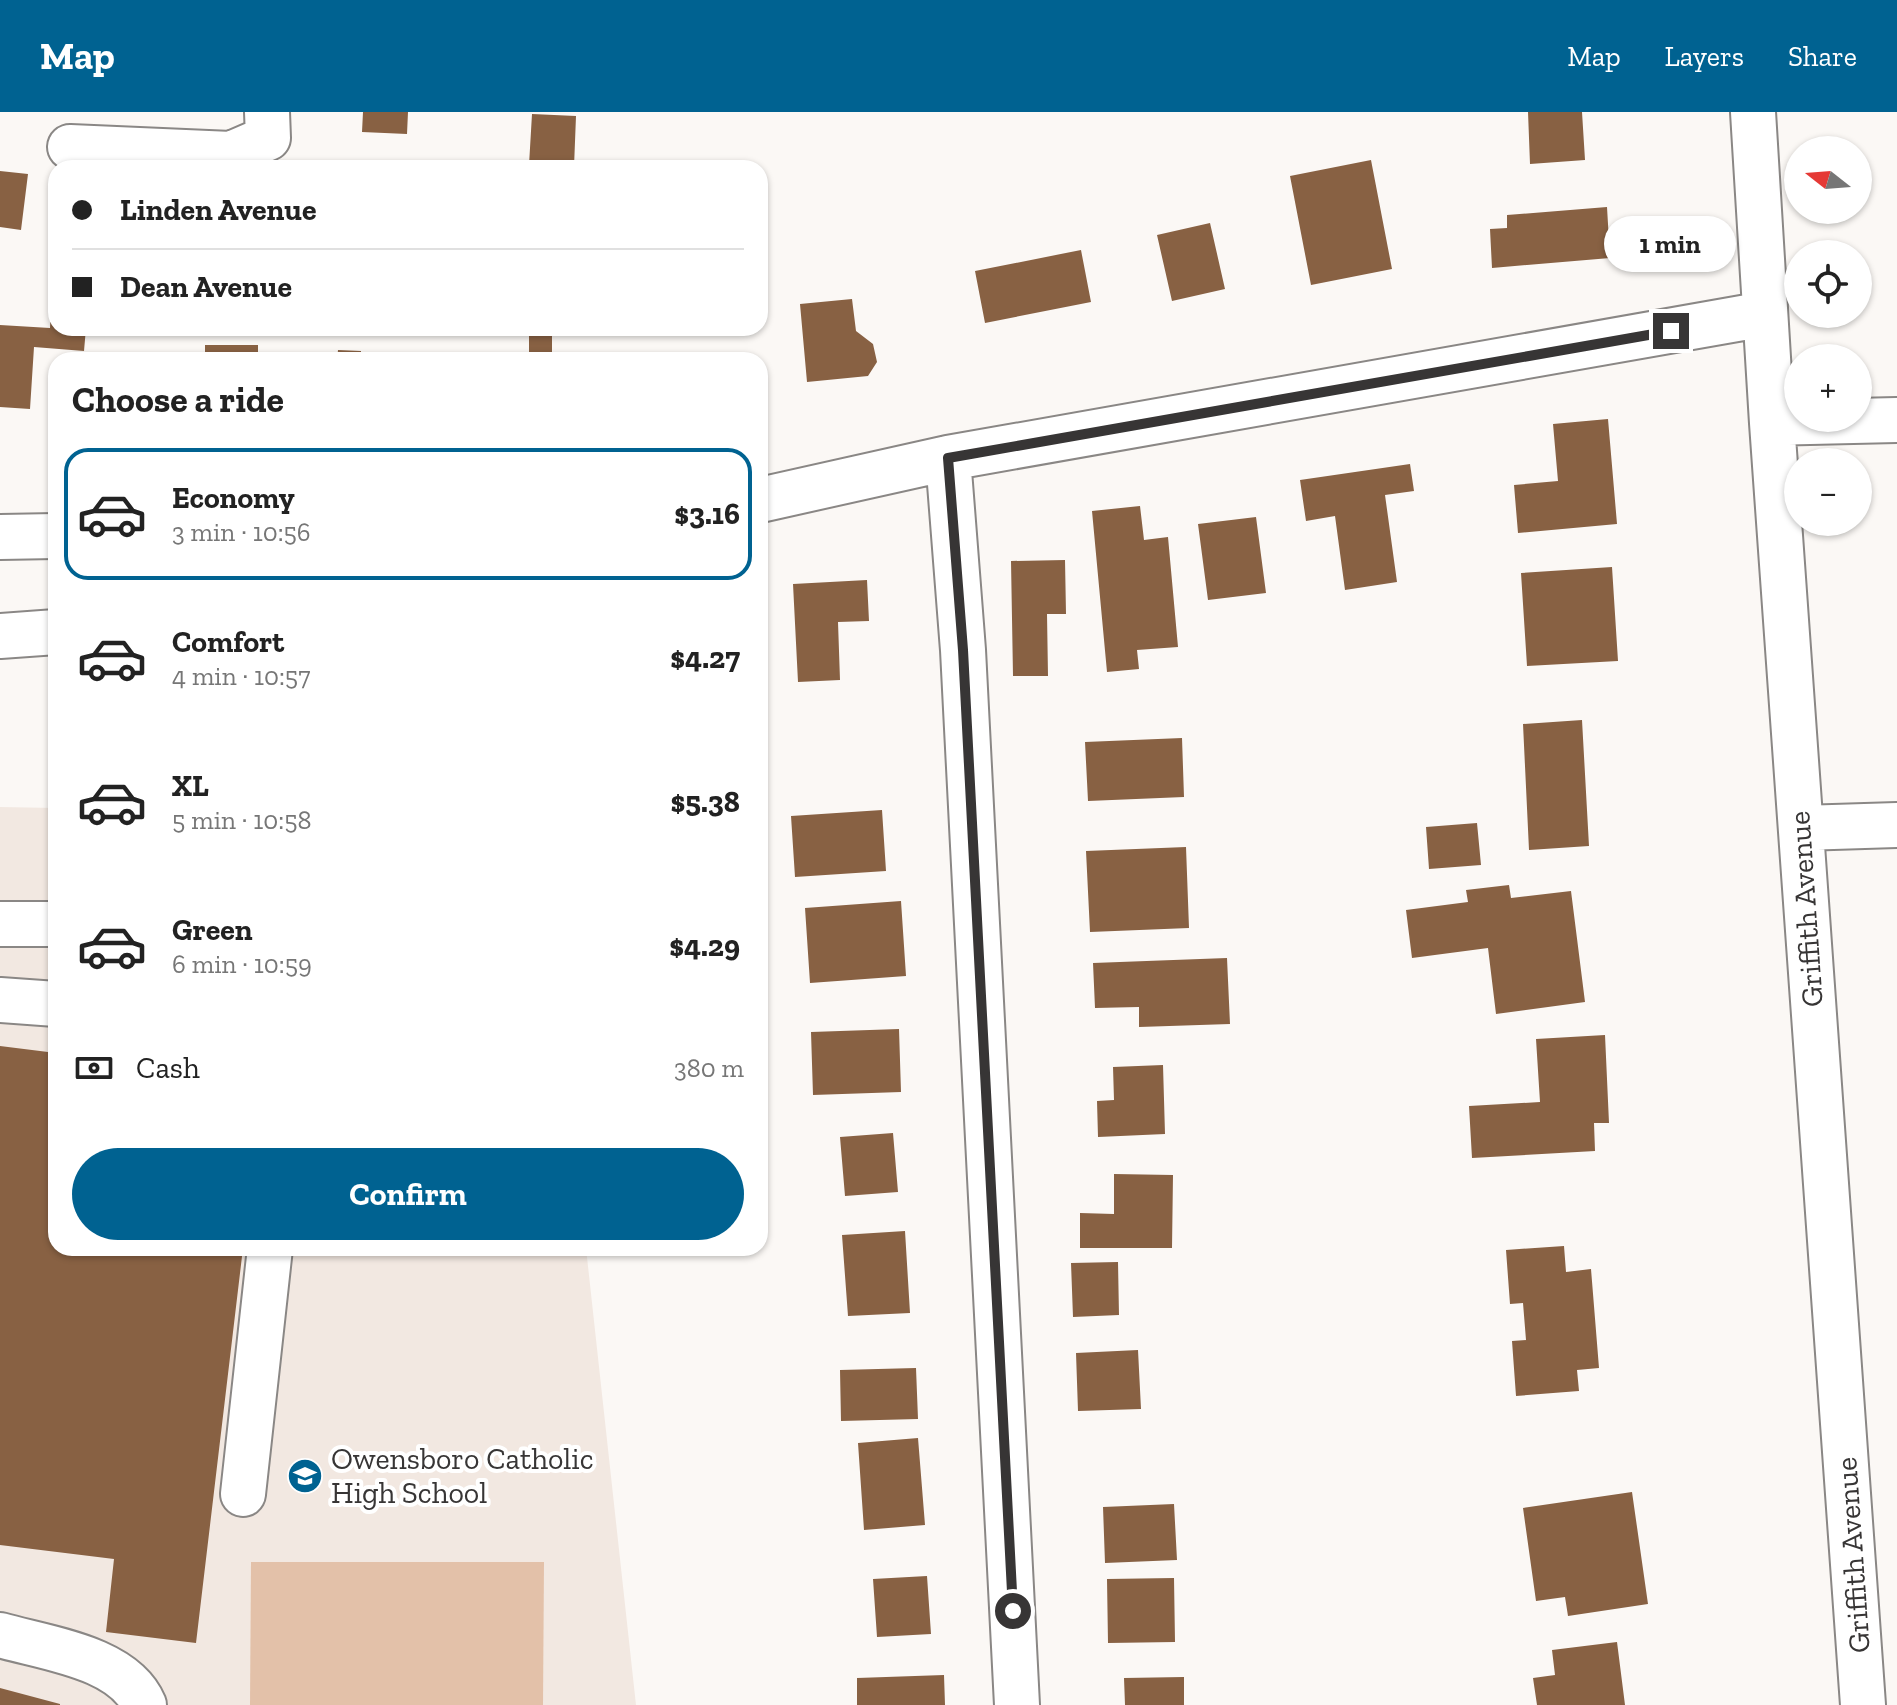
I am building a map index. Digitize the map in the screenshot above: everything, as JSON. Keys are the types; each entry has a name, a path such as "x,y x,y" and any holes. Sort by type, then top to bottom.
{"street":[{"path":"70,147 231,154 268,138 267,112"},
{"name":"Griffith Avenue","path":"1753,112 1772,423 1863,1705"},
{"path":"768,498 948,458 1765,314"},
{"path":"1772,423 1897,420"},
{"path":"948,458 963,650 1017,1705"},
{"path":"0,537 48,536"},
{"path":"0,636 48,633"},
{"path":"1801,828 1897,825"},
{"path":"0,924 48,924"},
{"path":"0,1000 48,1003"},
{"path":"243,1494 269,1256"},
{"path":"0,1635 100,1663 127,1681 144,1705"}],"shaded area":[{"name":"Owensboro Catholic High School","path":"0,807 48,808 48,1256 587,1256 636,1705 0,1705"},
{"path":"251,1562 544,1562 543,1705 250,1705"}],"building":[{"path":"363,112 408,112 407,134 362,132"},
{"path":"1528,112 1582,112 1585,160 1530,164"},
{"path":"532,114 576,116 574,160 529,160"},
{"path":"1371,160 1392,269 1311,285 1290,176"},
{"path":"0,171 28,174 21,230 0,227"},
{"path":"1607,207 1610,258 1492,268 1490,229 1507,228 1507,215"},
{"path":"1210,223 1225,289 1172,301 1157,235"},
{"path":"1081,250 1091,302 985,323 975,271"},
{"path":"852,299 856,331 873,344 877,362 868,376 807,382 800,304"},
{"path":"0,325 48,328 48,336 85,336 84,351 34,347 30,409 0,407"},
{"path":"529,336 552,336 552,352 529,352"},
{"path":"205,345 258,345 258,352 205,352"},
{"path":"1608,419 1617,524 1518,533 1514,485 1558,481 1553,424"},
{"path":"1410,464 1414,491 1385,495 1397,582 1345,590 1335,516 1306,521 1300,480"},
{"path":"1140,506 1144,540 1168,537 1178,647 1137,650 1139,669 1107,672 1092,511"},
{"path":"1256,517 1266,593 1208,600 1198,524"},
{"path":"1065,560 1066,614 1047,614 1048,676 1013,676 1011,561"},
{"path":"1612,567 1618,661 1527,666 1521,573"},
{"path":"867,580 869,621 838,622 840,680 798,682 793,584"},
{"path":"1582,720 1589,846 1529,850 1523,724"},
{"path":"1182,738 1184,797 1088,801 1085,742"},
{"path":"882,810 886,871 795,877 791,816"},
{"path":"1477,823 1481,865 1429,869 1426,827"},
{"path":"1186,847 1189,928 1090,932 1086,851"},
{"path":"1509,885 1511,898 1571,891 1585,1002 1496,1014 1488,948 1412,958 1406,910 1468,902 1466,890"},
{"path":"901,901 906,976 810,983 805,908"},
{"path":"1227,958 1230,1024 1139,1027 1139,1007 1095,1008 1093,963"},
{"path":"899,1029 901,1092 813,1095 811,1032"},
{"path":"1605,1035 1609,1123 1594,1123 1595,1151 1472,1158 1469,1106 1540,1102 1536,1039"},
{"path":"0,1046 48,1052 48,1256 242,1256 196,1643 106,1632 114,1559 0,1545"},
{"path":"1163,1065 1165,1134 1098,1137 1097,1101 1114,1100 1113,1067"},
{"path":"893,1133 898,1192 845,1196 840,1137"},
{"path":"1114,1174 1173,1175 1172,1248 1080,1248 1080,1213 1114,1214"},
{"path":"905,1231 910,1313 848,1316 842,1235"},
{"path":"1564,1246 1566,1272 1591,1269 1599,1368 1577,1370 1579,1391 1516,1396 1512,1341 1526,1340 1523,1303 1510,1304 1506,1250"},
{"path":"1118,1262 1119,1315 1073,1317 1071,1263"},
{"path":"1138,1350 1141,1409 1078,1411 1076,1353"},
{"path":"916,1368 918,1419 841,1421 840,1370"},
{"path":"918,1438 925,1525 864,1530 858,1443"},
{"path":"1632,1492 1648,1604 1568,1616 1565,1597 1536,1601 1523,1508"},
{"path":"1174,1504 1177,1560 1105,1563 1103,1507"},
{"path":"927,1576 931,1634 877,1637 873,1579"},
{"path":"1174,1578 1175,1642 1108,1643 1107,1579"},
{"path":"1617,1642 1625,1705 1537,1705 1533,1678 1555,1675 1552,1650"},
{"path":"944,1675 945,1705 857,1705 857,1678"},
{"path":"1184,1677 1184,1705 1125,1705 1124,1678"},
{"path":"0,1688 60,1704 60,1705 0,1705"}],"place":[{"name":"Owensboro Catholic High School","path":"305,1476"}],"route":[{"path":"1013,1611 963,650 948,458 1671,331"}]}
